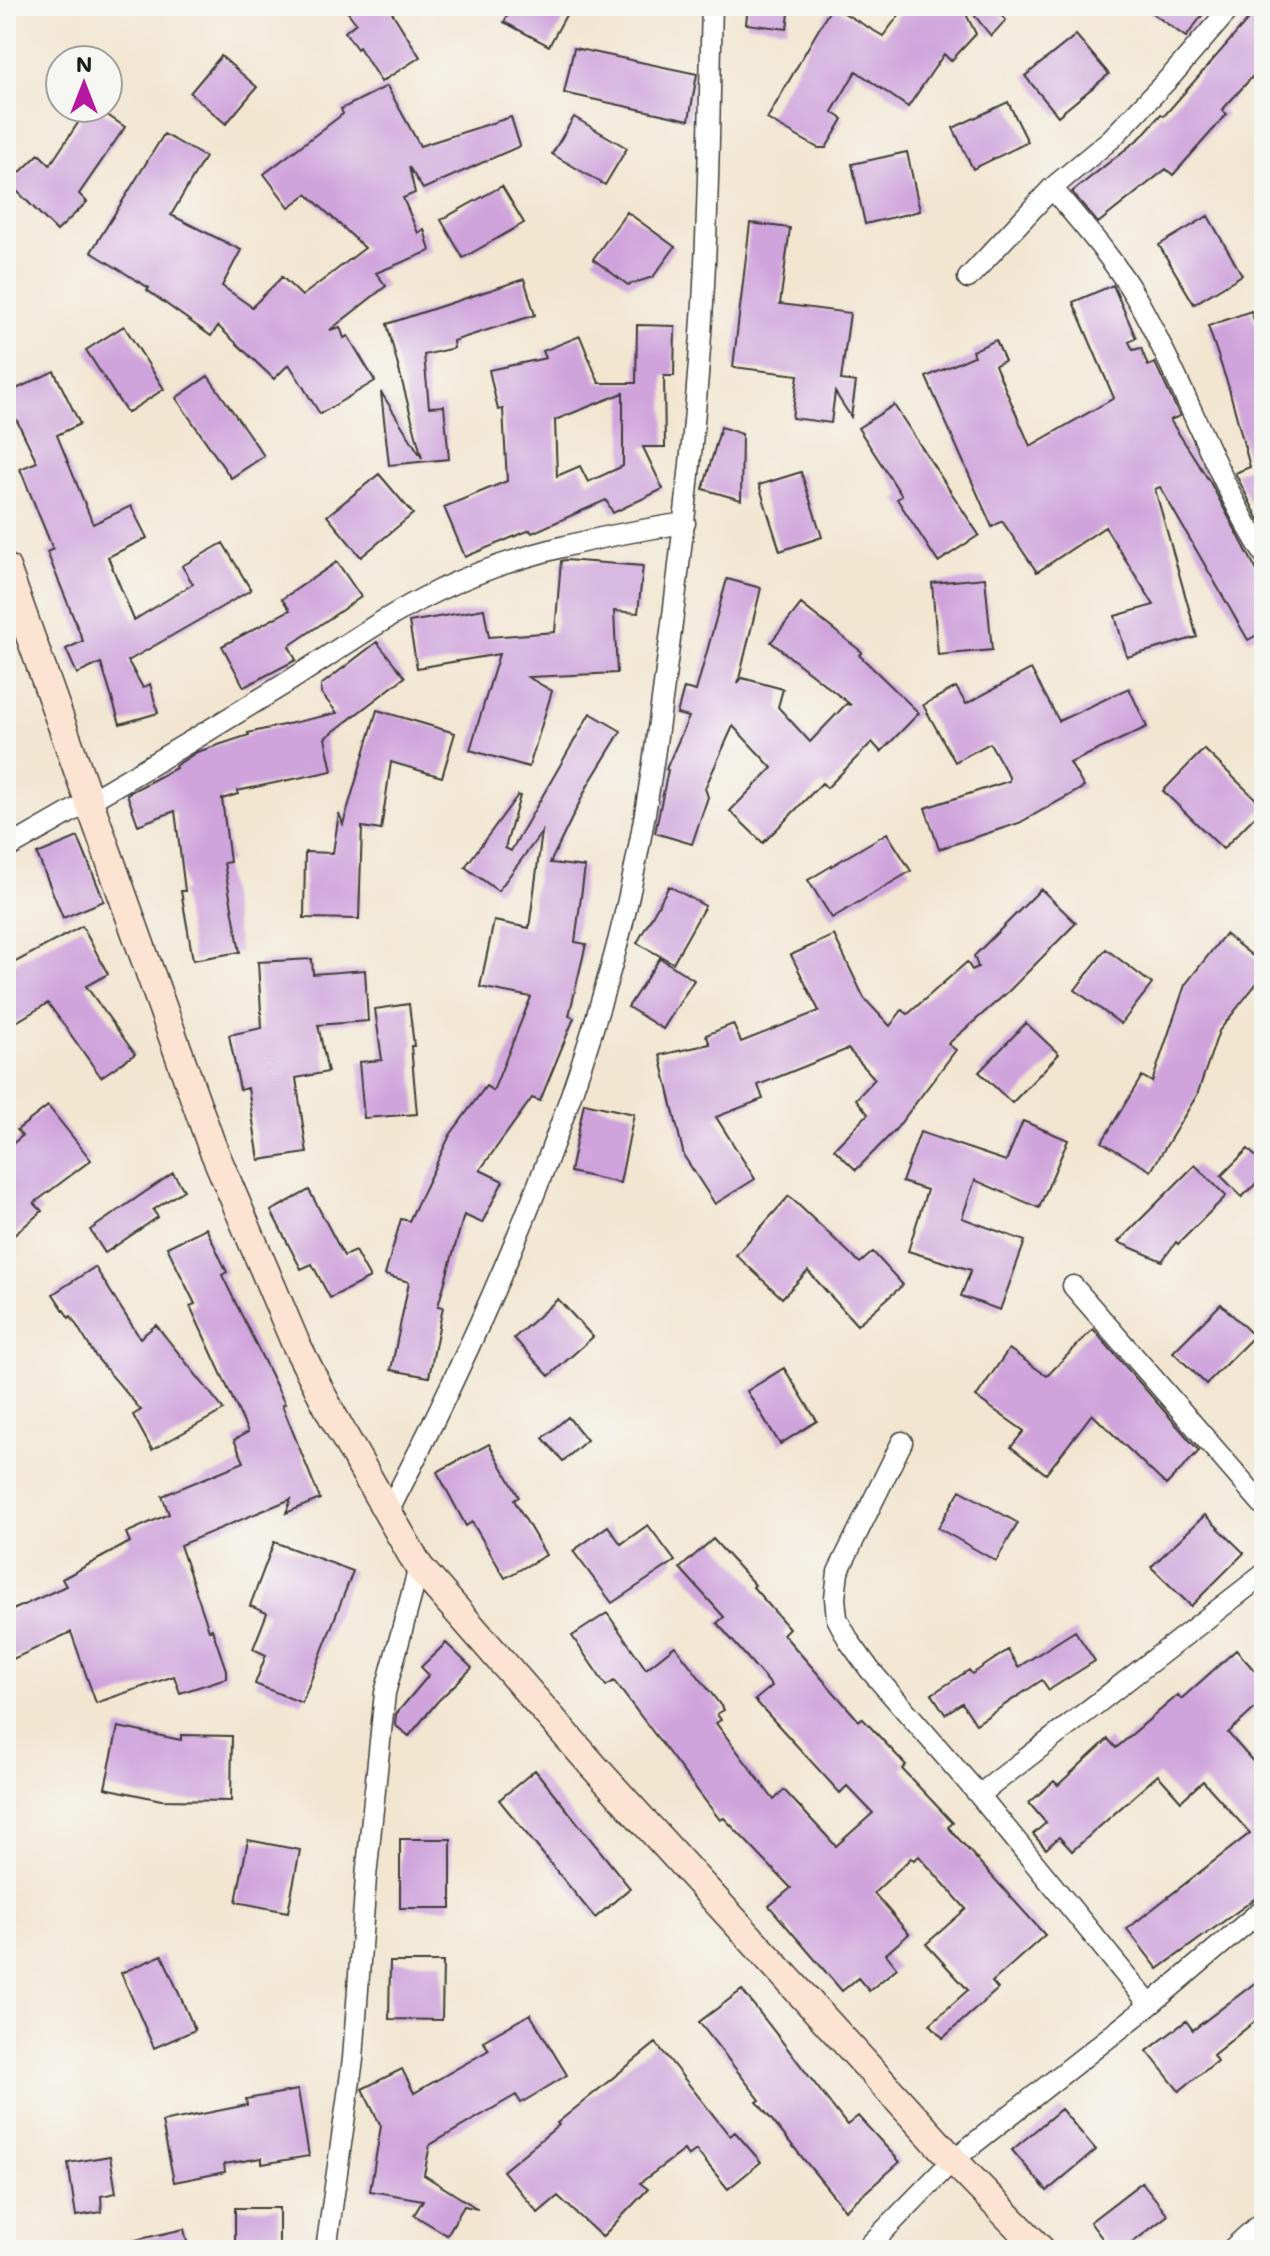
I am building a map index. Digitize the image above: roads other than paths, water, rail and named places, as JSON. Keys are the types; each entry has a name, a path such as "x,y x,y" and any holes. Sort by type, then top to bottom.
{"street":[{"path":"387,1514 437,1417 514,1245 571,1096 609,976 628,895 659,732 685,523 703,318 712,6"},
{"path":"968,278 1052,188 1111,139 1232,6"},
{"path":"1052,188 1108,254 1138,301 1242,520 1264,554"},
{"path":"6,849 90,802 370,629 439,590 496,566 546,551 607,535 685,523"},
{"path":"6,568 211,1144 295,1342 331,1413 419,1567 533,1699 953,2160 1041,2250"},
{"path":"1073,1286 1264,1506"},
{"path":"902,1442 838,1572 835,1598 837,1618 870,1670 979,1795 1150,2005"},
{"path":"326,2250 353,2059 366,1877 385,1693 419,1567"},
{"path":"979,1795 1264,1574"},
{"path":"865,2250 953,2160 1150,2005 1264,1908"},
{"path":"1231,2250 1264,2220"}]}
